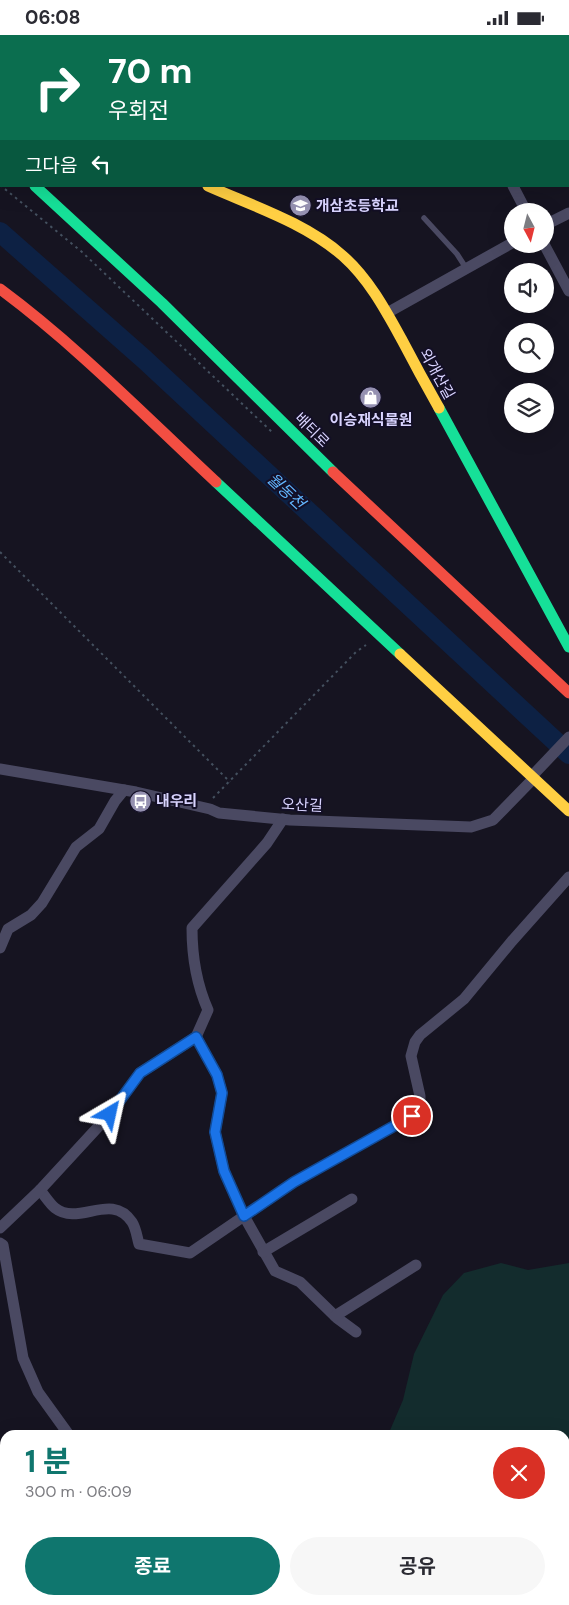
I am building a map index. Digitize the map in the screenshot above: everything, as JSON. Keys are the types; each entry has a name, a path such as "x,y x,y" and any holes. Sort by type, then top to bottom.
{"street":[{"name":"배티로","path":"36,187 162,303 338,477 569,693"},
{"name":"외개산길","path":"210,187 304,230 338,251 367,282 387,313 569,647"},
{"path":"514,187 522,203"},
{"path":"554,220 569,213"},
{"path":"387,313 504,247"},
{"path":"549,253 569,291"},
{"path":"0,289 31,312 90,364 569,811"},
{"path":"546,672 560,677 569,676"},
{"name":"오산길","path":"0,769 124,790 210,809 218,813 283,819 470,827 494,820 569,737"},
{"path":"0,948 8,929 31,915 42,903 76,847 99,829 115,801 124,790"},
{"path":"0,1228 40,1190 110,1114 140,1073 196,1037 208,1010 199,990 192,950 192,928 267,843 283,819"},
{"path":"40,1190 56,1209 75,1215 106,1207 124,1213 133,1223 139,1244 190,1253 294,1182 412,1116 420,1105 420,1096 411,1056 415,1042 420,1035 458,1004 476,986 512,941 569,877"},
{"path":"196,1037 217,1075 222,1093 215,1132 224,1171 244,1216 263,1252 275,1271 300,1282 335,1316 356,1332"},
{"path":"263,1252 352,1199"},
{"path":"0,1243 3,1245 23,1358 38,1392 65,1430"},
{"path":"335,1316 416,1265"}],"lane":[{"path":"424,217 457,254 466,268"}],"path":[{"path":"0,551 230,782"},
{"path":"210,809 212,799 356,652 366,645"}],"green space":[{"path":"501,1263 528,1270 569,1263 569,1430 390,1430 403,1400 414,1354 443,1295 464,1273"}],"waterway":[{"name":"월동천","path":"0,232 144,359 569,754"}],"traffic: fast":[{"path":"36,187 162,303 333,472"},
{"path":"439,408 569,647"},
{"path":"216,482 400,654"}],"traffic: slow":[{"path":"210,187 296,225 313,234 343,256 361,275 376,296 439,408"},
{"path":"400,654 569,811"}],"traffic: jam":[{"path":"0,289 83,358 216,482"},
{"path":"333,472 569,693"}],"place":[{"name":"개삼초등학교","path":"300,206"},
{"name":"이승재식물원","path":"371,397"},
{"name":"내우리","path":"140,801"}],"route":[{"path":"110,1114 140,1073 196,1037 217,1075 222,1093 215,1132 224,1171 244,1216 294,1182 412,1116"}]}
